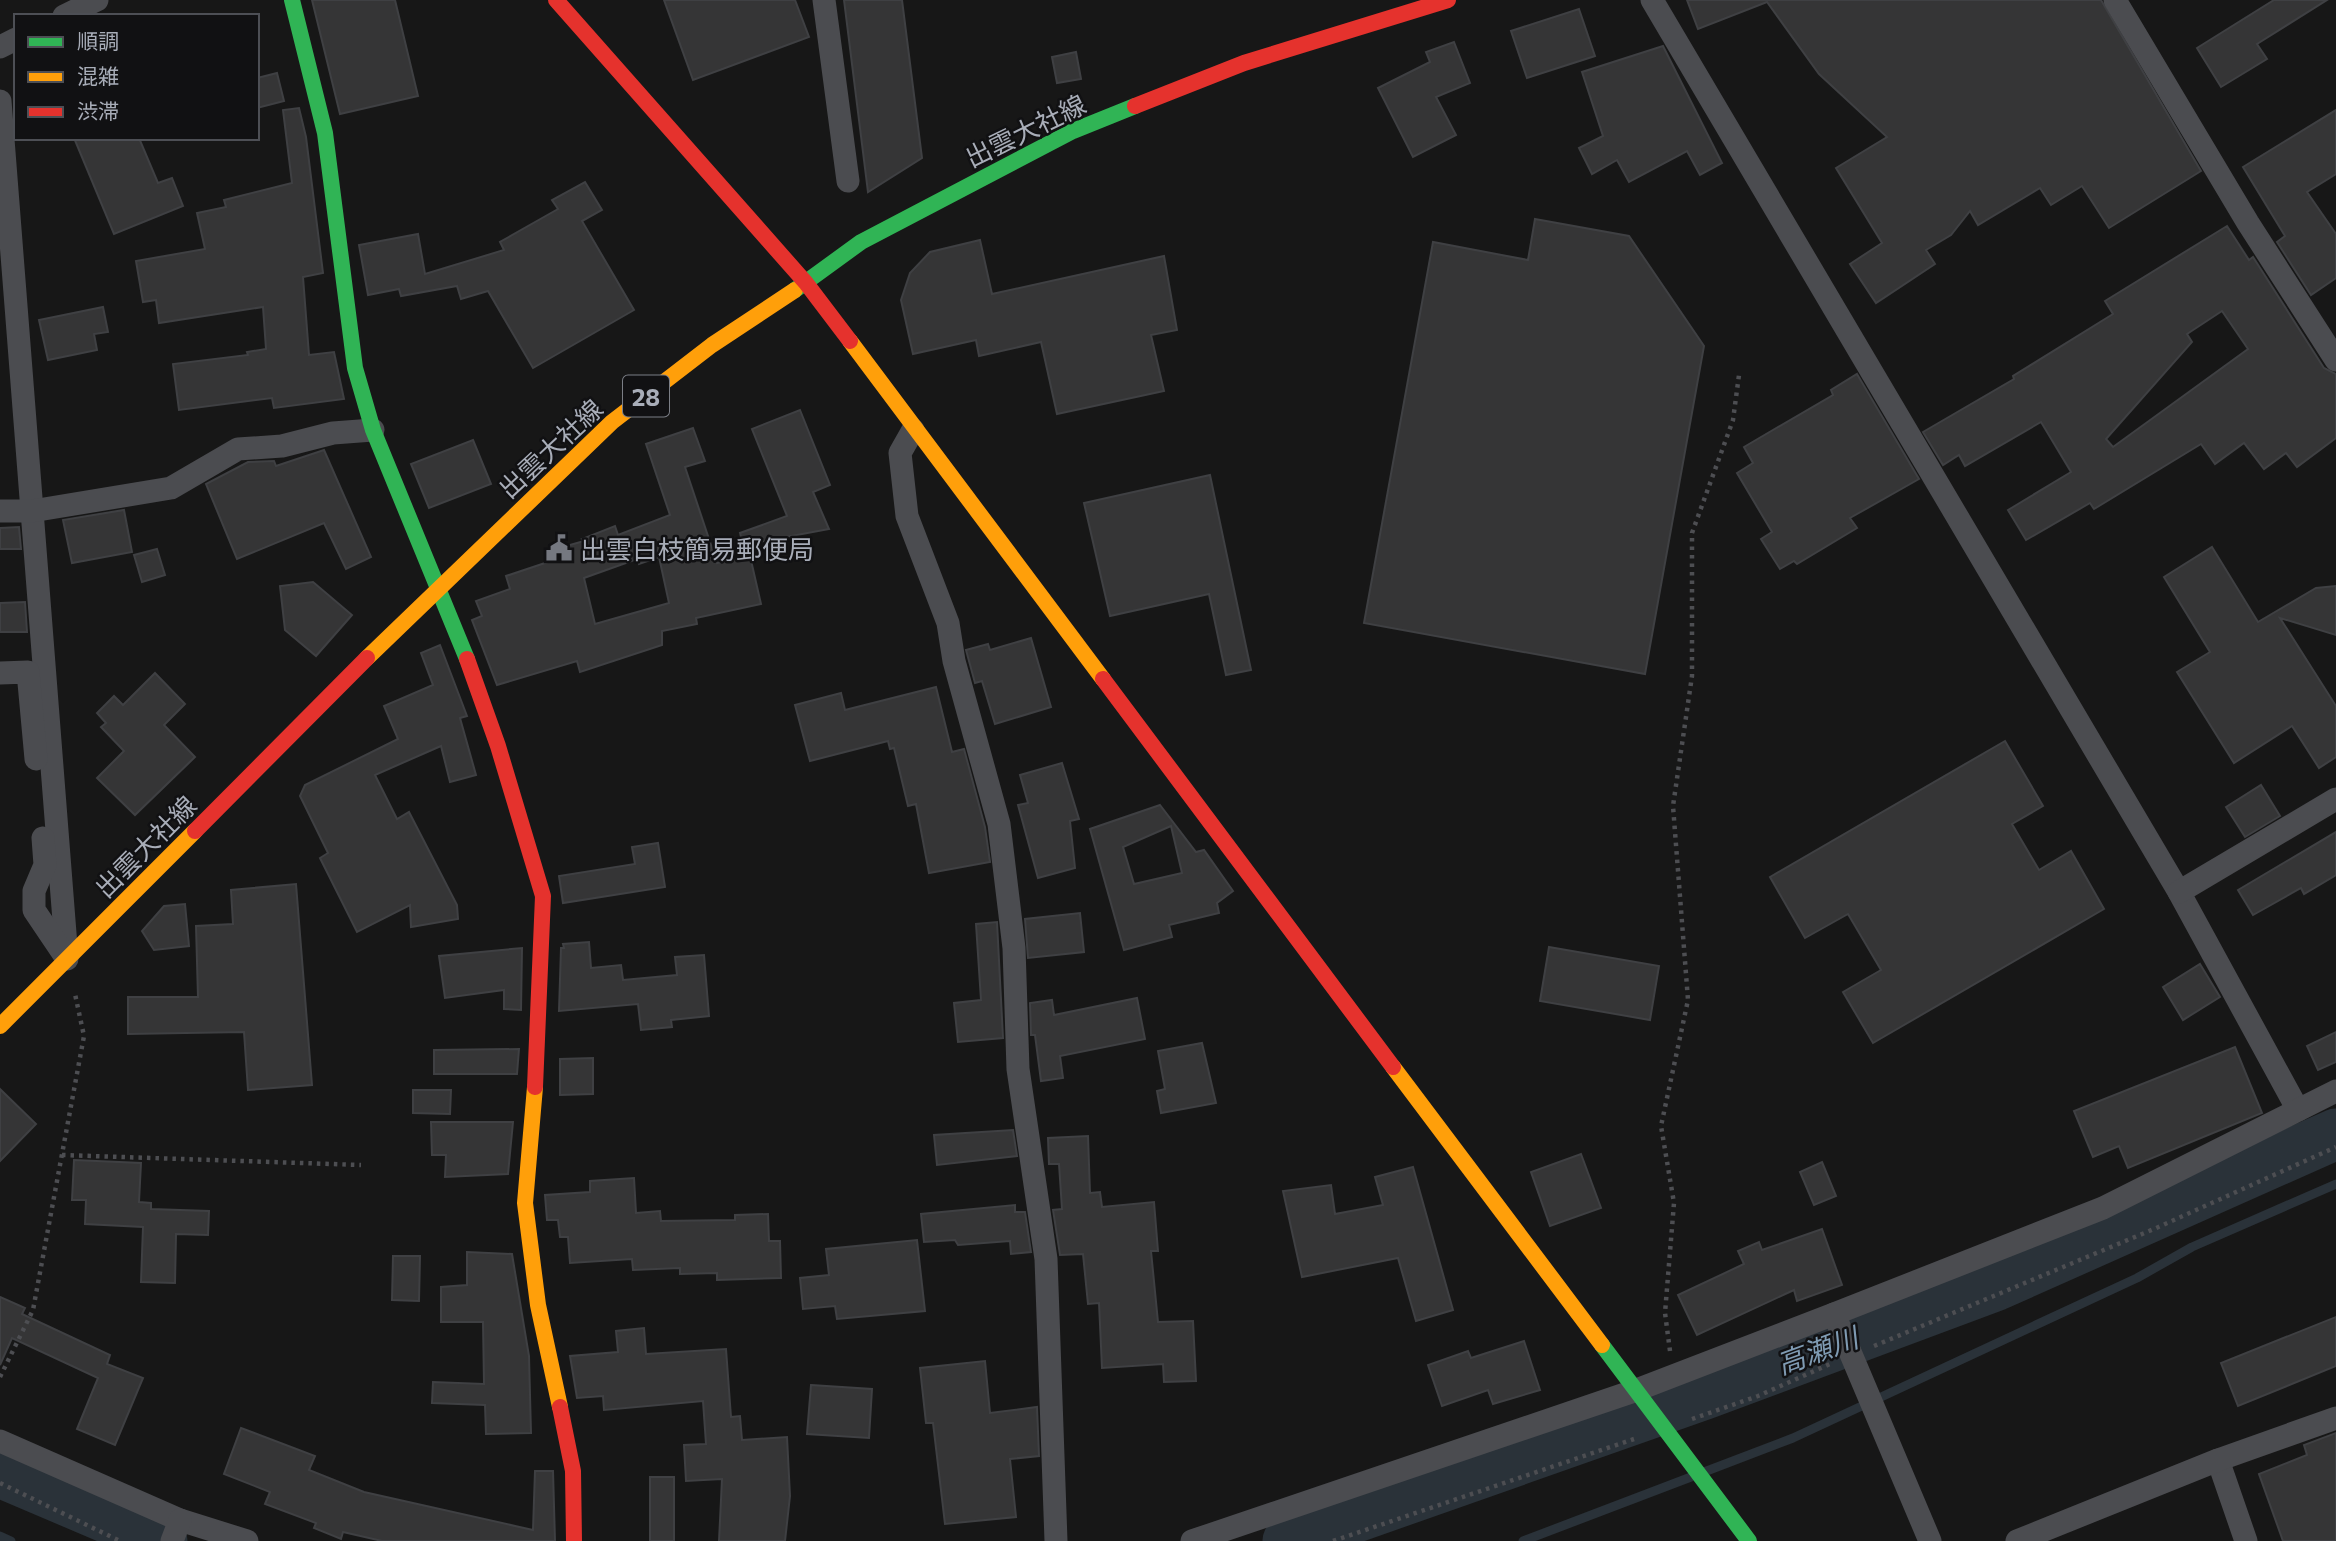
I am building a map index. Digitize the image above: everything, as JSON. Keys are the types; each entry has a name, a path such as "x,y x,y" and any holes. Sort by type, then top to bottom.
{"street":[{"path":"68,14 96,0"},
{"path":"292,0 325,133 355,368 373,430 439,586 498,746 543,896 539,1041 525,1203 538,1305 573,1471 573,1541"},
{"path":"556,0 806,283 913,430 1749,1541"},
{"path":"824,0 848,181"},
{"name":"出雲大社線","path":"0,1026 439,586 612,422 712,345 806,283 860,242 1073,131 1244,63 1448,0"},
{"path":"1652,0 2179,892 2298,1110"},
{"path":"2115,0 2248,223 2336,360"},
{"path":"0,100 67,959"},
{"path":"0,511 32,511 171,488 238,449 282,446 333,433 373,430"},
{"path":"913,430 901,453 907,516 948,623 954,661 999,824 1014,948 1018,1069 1046,1259 1056,1541"},
{"path":"0,673 28,673 45,865 34,891 34,910 67,959"},
{"path":"2179,892 2336,799"},
{"path":"1192,1541 1634,1391 1834,1314 2103,1208 2336,1091"},
{"path":"1834,1314 1930,1541"},
{"path":"2017,1541 2218,1460 2336,1418"},
{"path":"0,1441 176,1530 247,1541"},
{"path":"2218,1460 2246,1541"}],"path":[{"path":"1673,1375 1665,1313 1674,1203 1661,1126 1688,1000 1673,806 1692,676 1692,533 1733,420 1739,375"},
{"path":"0,1377 33,1310 83,1036 67,959"},
{"path":"62,1155 361,1165"},
{"path":"0,1483 120,1541"}],"building":[{"path":"312,0 395,0 418,96 340,114"},
{"path":"664,0 795,0 809,37 693,80"},
{"path":"844,0 902,0 922,158 868,192"},
{"path":"1687,0 2101,0 2201,171 2109,228 2082,186 2051,205 2040,188 1978,225 1970,211 1951,235 1926,250 1935,264 1876,303 1850,264 1882,243 1836,168 1887,137 1819,74 1767,2 1698,29"},
{"path":"2274,0 2327,0 2257,44 2267,59 2221,87 2197,48"},
{"path":"1579,9 1595,56 1527,78 1511,31"},
{"path":"1454,42 1470,83 1436,97 1456,135 1413,157 1378,88 1430,62 1426,52"},
{"path":"1663,46 1722,163 1700,175 1687,151 1629,182 1617,160 1592,174 1579,148 1603,136 1582,72"},
{"path":"1076,52 1081,79 1057,83 1052,57"},
{"path":"277,73 284,101 259,107 259,78"},
{"path":"299,108 306,137 323,273 303,277 309,355 334,352 344,399 274,408 272,398 179,410 173,364 248,355 247,352 266,349 263,307 159,323 156,300 143,302 136,261 205,249 197,213 226,207 224,200 292,183 283,110"},
{"path":"2336,110 2336,174 2307,192 2336,234 2336,278 2311,295 2277,242 2285,236 2243,167"},
{"path":"75,140 140,140 158,183 172,178 183,206 114,234"},
{"path":"585,182 602,210 582,221 634,310 533,368 488,291 461,299 457,286 401,296 399,289 368,295 359,245 418,234 425,274 504,250 500,242 558,209 552,200"},
{"path":"1535,219 1629,236 1704,346 1645,674 1364,623 1433,242 1528,260"},
{"path":"2227,226 2249,260 2253,257 2324,368 2336,374 2336,438 2297,467 2286,453 2264,469 2244,443 2215,464 2201,444 2094,509 2090,503 2026,540 2008,510 2071,472 2041,422 1965,466 1959,455 1943,465 1923,432 2014,379 2013,376 2113,314 2105,301","holes":["2222,311 2248,349 2113,447 2106,439 2192,342 2187,334"]},
{"path":"980,240 992,294 1164,256 1177,330 1151,335 1164,391 1057,414 1041,342 979,356 976,340 913,354 901,300 910,273 930,252"},
{"path":"103,307 108,332 94,334 97,350 48,360 39,320"},
{"path":"1857,374 1919,479 1850,518 1857,528 1797,564 1794,561 1780,569 1761,539 1772,532 1737,473 1753,463 1744,447 1833,395 1831,390"},
{"path":"800,410 830,485 813,492 829,529 743,545 740,533 787,516 752,429"},
{"path":"693,428 705,461 685,467 717,563 750,556 761,604 696,618 697,624 662,631 662,645 580,672 577,661 497,685 472,620 482,616 476,601 510,589 506,576 551,561 549,551 584,541 582,539 615,526 618,535 670,515 646,444","holes":["659,557 669,603 595,624 584,578 637,559 639,564"]},
{"path":"473,440 491,484 429,508 411,464"},
{"path":"324,450 371,557 346,569 324,523 237,559 206,484 248,462 274,461 276,466"},
{"path":"1210,475 1251,670 1226,675 1209,594 1110,616 1084,503"},
{"path":"124,510 132,552 72,563 63,520"},
{"path":"19,527 21,549 0,549 0,528"},
{"path":"2212,547 2258,622 2316,588 2336,586 2336,635 2280,618 2336,706 2336,757 2319,768 2292,726 2234,763 2177,672 2210,652 2164,577"},
{"path":"157,549 165,575 142,582 134,555"},
{"path":"313,582 352,615 316,656 285,630 280,586"},
{"path":"25,602 27,632 0,632 0,603"},
{"path":"1031,638 1051,707 995,724 982,681 975,683 966,650 988,644 990,650"},
{"path":"440,645 467,716 460,718 476,775 450,782 441,746 375,775 397,819 409,812 457,905 458,919 411,927 410,905 357,932 320,858 328,853 300,796 305,785 398,739 384,706 433,685 421,653"},
{"path":"155,673 185,704 164,725 195,757 135,815 97,778 124,751 101,727 106,723 97,713 114,696 123,705"},
{"path":"936,687 952,752 964,749 985,827 990,862 929,873 916,804 908,806 894,748 890,749 888,741 810,761 795,705 841,693 845,710"},
{"path":"2005,741 2043,806 2012,824 2039,870 2071,851 2104,909 1873,1043 1843,992 1881,970 1848,914 1805,938 1770,877"},
{"path":"1062,763 1079,819 1070,821 1075,868 1038,878 1018,805 1028,803 1020,775"},
{"path":"2261,785 2280,816 2245,837 2226,807"},
{"path":"1160,805 1196,852 1204,850 1233,891 1217,903 1219,913 1169,925 1172,937 1124,950 1090,829","holes":["1171,826 1182,873 1134,884 1123,847"]},
{"path":"2336,832 2336,875 2304,894 2301,888 2253,915 2238,890"},
{"path":"658,843 665,887 563,903 559,876 635,864 632,847"},
{"path":"296,884 312,1085 248,1090 244,1032 128,1034 128,997 198,997 196,926 233,924 231,890"},
{"path":"185,904 189,946 154,950 142,931 164,906"},
{"path":"1080,913 1084,952 1028,958 1025,919"},
{"path":"997,922 1003,1038 958,1042 954,1003 981,1000 976,924"},
{"path":"589,942 591,968 621,965 623,980 677,975 675,957 704,955 709,1016 671,1020 672,1027 641,1030 638,1004 559,1011 561,948 564,948 563,944"},
{"path":"1549,947 1659,966 1650,1020 1540,1001"},
{"path":"522,948 521,1010 504,1009 504,990 445,998 439,956"},
{"path":"2200,964 2220,997 2183,1020 2163,987"},
{"path":"1137,998 1145,1039 1060,1056 1063,1078 1041,1081 1035,1035 1031,1035 1030,1003 1052,1000 1054,1015"},
{"path":"2336,1032 2336,1062 2318,1070 2307,1046"},
{"path":"1202,1043 1216,1103 1161,1113 1157,1091 1165,1089 1158,1051"},
{"path":"2235,1047 2262,1113 2128,1168 2119,1146 2093,1157 2074,1111"},
{"path":"519,1049 517,1074 434,1074 434,1050"},
{"path":"593,1058 593,1094 560,1095 560,1059"},
{"path":"0,1089 36,1124 0,1161"},
{"path":"413,1090 451,1090 450,1114 413,1113"},
{"path":"431,1122 513,1122 508,1174 445,1177 446,1155 432,1155"},
{"path":"1013,1130 1017,1156 937,1165 934,1135"},
{"path":"1088,1136 1090,1193 1100,1192 1102,1207 1154,1202 1158,1251 1151,1251 1158,1322 1193,1321 1196,1381 1164,1382 1163,1364 1102,1368 1099,1303 1088,1304 1083,1254 1060,1255 1053,1210 1062,1209 1059,1164 1049,1164 1048,1138"},
{"path":"1581,1154 1601,1208 1550,1226 1531,1172"},
{"path":"74,1160 141,1163 139,1202 151,1203 151,1209 209,1211 208,1235 176,1234 175,1283 141,1282 143,1227 85,1224 86,1200 72,1200"},
{"path":"1822,1162 1836,1196 1814,1205 1800,1172"},
{"path":"1413,1167 1453,1310 1416,1321 1398,1258 1302,1277 1283,1191 1331,1185 1335,1214 1383,1205 1375,1177"},
{"path":"634,1178 636,1213 660,1211 661,1221 735,1220 735,1215 768,1214 769,1241 780,1241 781,1278 717,1280 717,1273 680,1274 680,1268 633,1270 632,1259 570,1263 568,1237 560,1237 558,1220 547,1220 545,1195 590,1192 590,1181"},
{"path":"1015,1205 1015,1212 1025,1212 1031,1252 1011,1254 1010,1241 958,1245 955,1240 924,1242 921,1214"},
{"path":"1822,1229 1842,1285 1797,1301 1794,1290 1697,1335 1678,1295 1744,1264 1738,1251 1759,1242 1762,1250"},
{"path":"917,1240 925,1311 837,1319 835,1306 803,1309 800,1278 829,1275 826,1249"},
{"path":"467,1252 512,1254 529,1356 531,1433 486,1434 485,1405 432,1403 433,1382 484,1384 483,1322 441,1322 441,1287 467,1285"},
{"path":"393,1256 420,1256 419,1301 392,1300"},
{"path":"0,1297 25,1308 22,1314 110,1355 107,1364 143,1378 115,1445 77,1429 98,1378 12,1338 0,1365"},
{"path":"2336,1317 2336,1366 2238,1406 2221,1363"},
{"path":"644,1328 646,1354 726,1349 731,1417 740,1416 742,1440 787,1437 790,1496 785,1541 719,1541 722,1479 686,1481 684,1445 706,1444 703,1401 604,1410 603,1396 577,1398 570,1356 618,1352 616,1331"},
{"path":"1524,1341 1540,1390 1493,1404 1488,1390 1442,1406 1428,1365 1468,1351 1471,1358"},
{"path":"985,1361 990,1413 1037,1407 1039,1456 1010,1459 1016,1517 945,1524 933,1423 926,1423 920,1368"},
{"path":"811,1385 872,1389 869,1438 807,1434"},
{"path":"241,1428 315,1456 309,1470 364,1492 533,1530 535,1471 553,1471 555,1541 382,1541 343,1532 341,1539 314,1528 316,1523 265,1504 270,1492 224,1474"},
{"path":"2336,1433 2336,1541 2283,1541 2259,1474 2307,1455 2304,1445"},
{"path":"650,1477 674,1477 674,1541 650,1541"}],"waterway":[{"name":"高瀬川","path":"1288,1541 1705,1394 1997,1285 2336,1134"},
{"path":"1704,1472 1793,1438 2137,1278 2192,1247 2336,1184"},
{"name":"高瀬川","path":"0,1472 162,1541"},
{"path":"1523,1541 1691,1477"},
{"path":"0,1536 11,1541"}],"traffic: fast":[{"path":"292,0 325,133 355,368 373,430 467,659"},
{"path":"795,290 861,242 1073,131 1135,106"},
{"path":"1602,1345 1749,1541"}],"traffic: slow":[{"path":"367,658 612,422 712,345 795,290"},
{"path":"850,341 1103,679"},
{"path":"0,1026 195,831"},
{"path":"1393,1067 1602,1345"},
{"path":"535,1087 525,1203 538,1305 560,1407"}],"traffic: jam":[{"path":"556,0 806,283 850,341"},
{"path":"1135,106 1244,63 1448,0"},
{"path":"195,831 367,658"},
{"path":"467,659 498,746 543,896 535,1087"},
{"path":"1103,679 1393,1067"},
{"path":"560,1407 573,1471 574,1541"}],"place":[{"name":"出雲白枝簡易郵便局","path":"559,548"}]}
